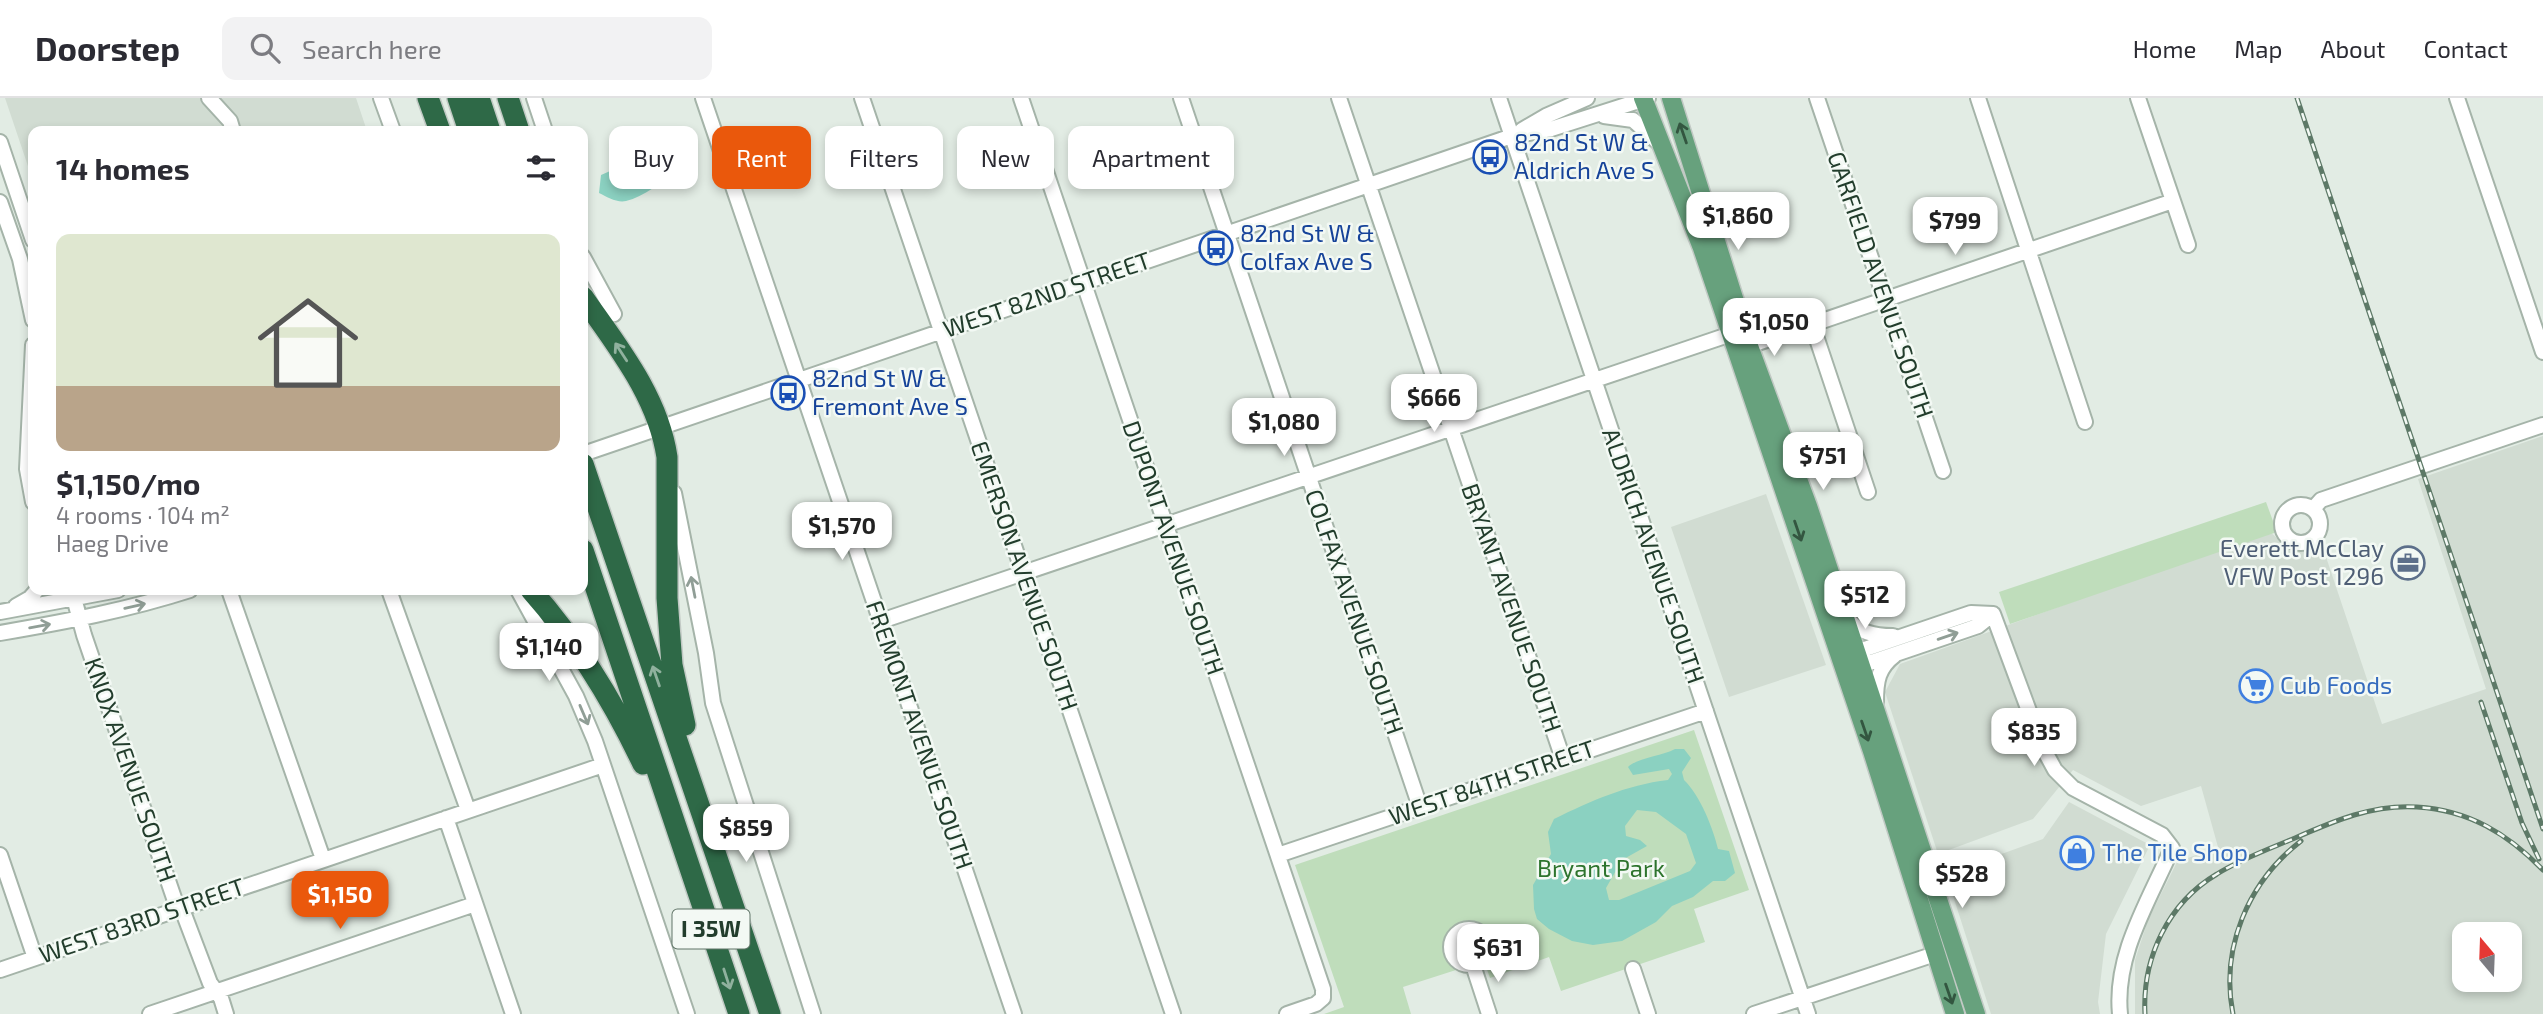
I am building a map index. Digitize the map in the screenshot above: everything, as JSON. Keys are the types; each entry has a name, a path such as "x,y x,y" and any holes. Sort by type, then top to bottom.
{"highway":[{"path":"425,98 432,126"},
{"path":"425,98 438,126"},
{"path":"458,98 467,126"},
{"path":"479,98 488,126"},
{"path":"508,98 517,126"},
{"path":"597,308 646,393 660,428 667,457 667,598 672,665 689,743 694,787"},
{"name":"I 35W","path":"588,479 770,1014"},
{"name":"I 35W","path":"588,565 739,1014"},
{"path":"535,595 555,618 611,702 683,844"}],"main road":[{"path":"1671,98 1749,346 1808,506 1844,614 1851,663 1876,710 1976,1014"},
{"path":"1645,99 1660,144 1702,245 1731,334 1851,663 1901,840 1955,1014"}],"street":[{"path":"209,98 232,126"},
{"path":"381,98 391,126"},
{"path":"534,98 543,126"},
{"name":"FREMONT AVENUE SOUTH","path":"703,98 1014,1014"},
{"name":"EMERSON AVENUE SOUTH","path":"862,98 1173,1014"},
{"name":"DUPONT AVENUE SOUTH","path":"1021,98 1323,989 1323,998 1316,1004 1287,1014"},
{"name":"COLFAX AVENUE SOUTH","path":"1181,98 1420,807"},
{"name":"BRYANT AVENUE SOUTH","path":"1339,98 1563,759"},
{"name":"ALDRICH AVENUE SOUTH","path":"1499,98 1808,1014"},
{"name":"WEST 82ND STREET","path":"1512,136 1546,116 1587,98"},
{"name":"GARFIELD AVENUE SOUTH","path":"1817,98 1943,471"},
{"path":"1978,98 2085,422"},
{"path":"2138,98 2188,245"},
{"path":"2457,98 2543,352"},
{"name":"WEST 82ND STREET","path":"588,452 1512,136 1551,129 1645,99"},
{"path":"1592,116 1633,120 1660,144"},
{"path":"0,142 28,219"},
{"path":"0,201 28,280"},
{"path":"1749,346 2173,201"},
{"path":"588,275 597,308"},
{"path":"1812,324 1868,492"},
{"path":"881,621 1731,334"},
{"path":"2313,509 2321,500 2543,425"},
{"path":"28,439 28,465"},
{"path":"667,457 706,653 713,703 813,1014"},
{"path":"5,612 33,595"},
{"path":"5,612 65,595"},
{"name":"KNOX AVENUE SOUTH","path":"73,595 165,872 210,983 221,998 226,1014"},
{"path":"0,633 79,619 175,595"},
{"path":"231,595 323,859"},
{"path":"391,595 468,810"},
{"path":"521,595 576,696 603,765 687,1014"},
{"path":"1851,663 1865,649 1971,612 1993,614"},
{"path":"1844,614 1852,624 1866,633 1902,637"},
{"path":"1851,663 1869,663 1978,626 1993,614"},
{"path":"1993,614 2042,746 2055,770 2073,788 2162,835 2172,848 2127,950 2121,976 2120,1014"},
{"path":"1876,710 1879,673 1886,662 1899,653"},
{"name":"WEST 84TH STREET","path":"1278,855 1706,711"},
{"name":"WEST 83RD STREET","path":"0,970 603,765"},
{"path":"446,818 513,1014"},
{"path":"0,855 35,958"},
{"path":"150,1014 475,904"},
{"path":"1754,1014 1935,954"},
{"path":"1473,965 1489,1014"},
{"path":"1633,969 1648,1014"}],"shaded area":[{"path":"5,98 356,98 365,126 28,126 28,166"},
{"path":"609,172 609,189 650,189 633,199 612,199 599,193 601,175"},
{"path":"2543,436 2543,1014 2135,1014 2135,960 2148,920 2177,862 2218,847 2201,786 2141,806 2073,770 2033,819 1938,854 1885,692 1900,664 2269,531 2294,553 2323,548 2382,724 2486,689 2418,479"},
{"path":"1766,494 1826,665 1729,697 1671,527"},
{"path":"1684,749 1691,758 1682,772 1684,780 1705,812 1718,849 1729,851 1735,873 1725,881 1713,881 1693,897 1672,906 1656,922 1622,941 1593,945 1572,941 1549,929 1537,919 1533,885 1551,854 1548,832 1554,819 1623,790 1668,780 1672,774 1669,769 1633,775 1628,767 1637,761","holes":["1637,810 1656,812 1686,834 1696,863 1690,871 1619,900 1609,900 1606,888 1622,860 1647,846 1640,840 1626,836 1625,826"]},
{"path":"2069,802 2150,845 2106,934 2098,1002 2100,1014 1991,1014 1946,874 2043,839"}],"green space":[{"path":"2266,502 2277,532 2010,624 1999,592"},
{"name":"Bryant Park","path":"1694,730 1749,890 1694,909 1705,942 1561,991 1549,957 1490,978 1484,961 1403,987 1411,1014 1324,1014 1344,1007 1295,865"}],"railway":[{"path":"2297,98 2543,829"},
{"path":"2481,702 2522,823 2539,859"},
{"path":"2145,1014 2145,993 2154,953 2172,916 2185,900 2200,886 2236,864 2339,820 2369,811 2401,807 2454,813 2501,835 2543,870"},
{"path":"2233,1014 2231,965 2242,918 2266,876 2282,857 2301,841"}],"place":[{"name":"82nd St W & Aldrich Ave S","path":"1490,157"},
{"name":"82nd St W & Colfax Ave S","path":"1216,248"},
{"name":"82nd St W & Fremont Ave S","path":"788,393"},
{"name":"Everett McClay VFW Post 1296","path":"2408,563"},
{"name":"Cub Foods","path":"2256,686"},
{"name":"The Tile Shop","path":"2077,853"}]}
